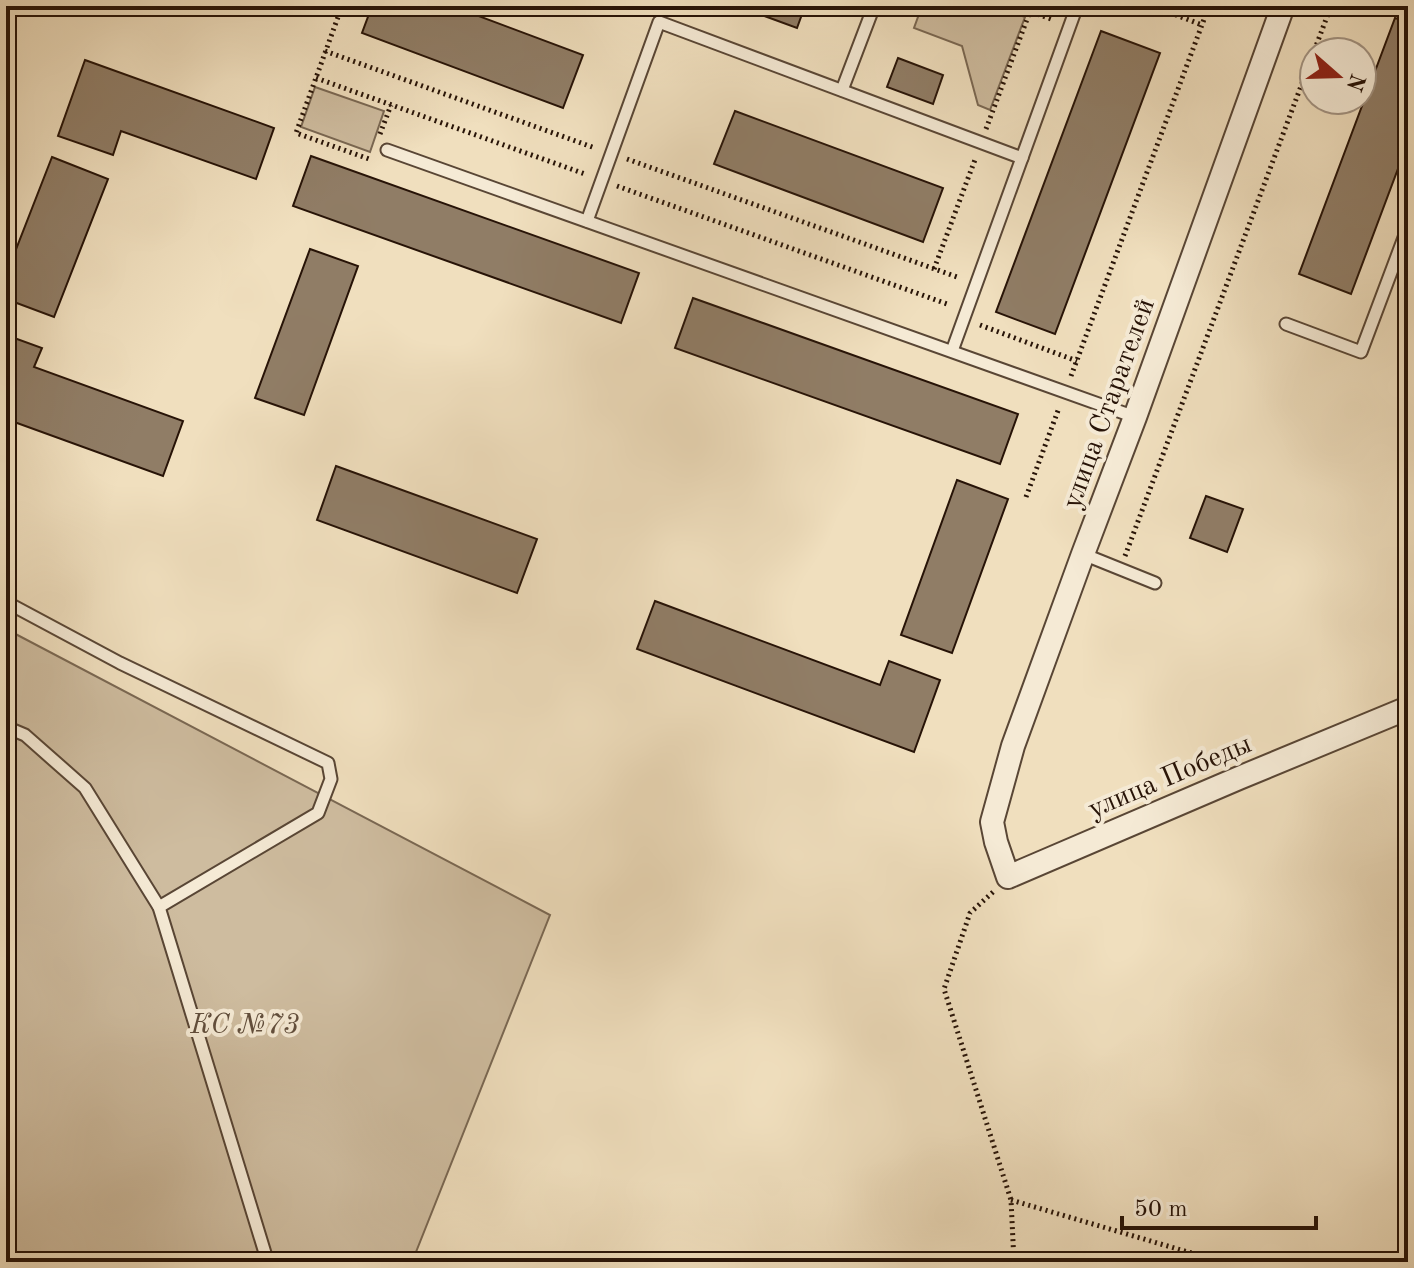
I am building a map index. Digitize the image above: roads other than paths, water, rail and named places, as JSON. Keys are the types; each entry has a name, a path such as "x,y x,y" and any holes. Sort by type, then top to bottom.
{"street":[{"name":"улица Старателей","path":"1008,877 992,822 1013,746 1283,6"},
{"name":"улица Победы","path":"1008,877 1408,708"}],"lane":[{"path":"842,90 874,6"},
{"path":"952,351 1077,6"},
{"path":"587,221 659,22 1022,158"},
{"path":"387,150 1135,417"},
{"path":"1286,324 1361,352 1408,227"},
{"path":"1083,554 1155,583"},
{"path":"6,602 120,663 328,763 331,779 318,813 159,907"},
{"path":"6,727 25,735 85,788 159,907 267,1262"}],"park label":[{"name":"КС №73","path":"245,1023"}]}
